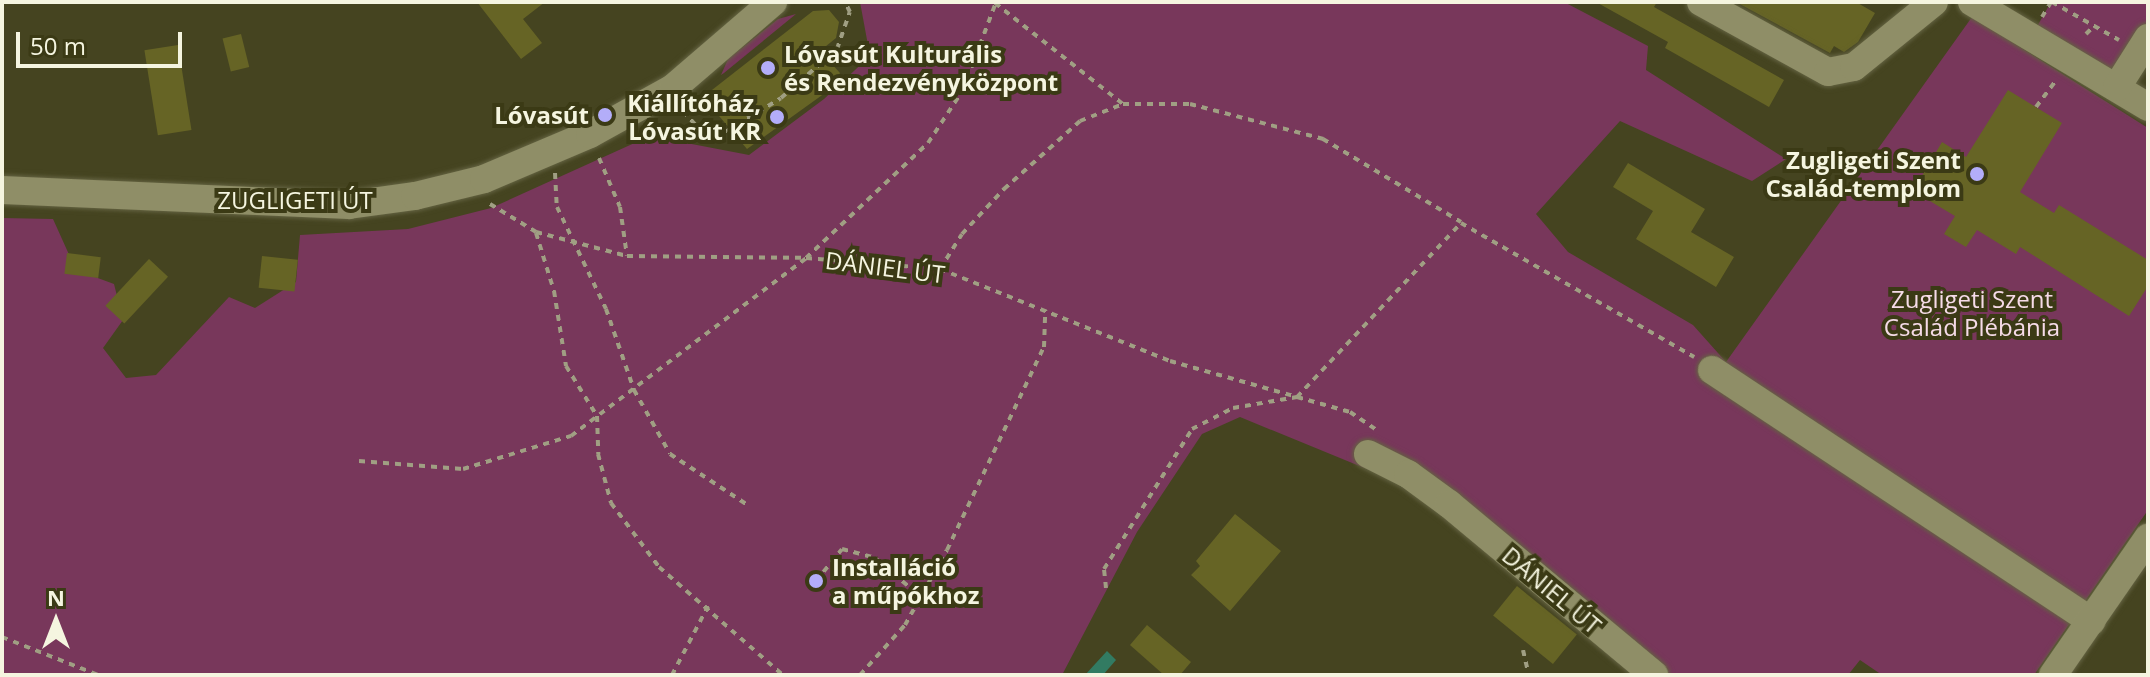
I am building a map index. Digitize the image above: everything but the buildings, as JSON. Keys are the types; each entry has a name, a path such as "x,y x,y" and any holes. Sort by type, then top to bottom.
{"street":[{"name":"ZUGLIGETI ÚT","path":"2,190 349,205 415,196 484,179 590,134 673,88 773,2"},
{"path":"1701,2 1828,72 1854,67 1934,2"},
{"path":"1972,2 2148,107"},
{"path":"2117,87 2136,41"},
{"path":"1712,370 2091,621"},
{"name":"DÁNIEL ÚT","path":"1378,446 1654,675"},
{"path":"2053,675 2148,538"}],"path":[{"path":"679,106 701,131 727,131 768,106 837,49 850,12 845,2"},
{"path":"359,461 463,469 571,436 806,258 928,143 963,90 996,2 1123,104"},
{"path":"2052,2 2094,26 2136,41"},
{"path":"2086,34 2094,26"},
{"path":"2036,107 2057,79"},
{"path":"940,269 962,234 1026,169 1080,121 1123,104 1190,104 1323,139 1547,275 1659,333 1712,370"},
{"path":"599,158 620,207 627,256"},
{"path":"555,171 557,207 606,309 634,390 670,454 746,504"},
{"name":"DÁNIEL ÚT","path":"484,179 491,208 536,232 627,256 806,258 940,269 1170,361 1350,412 1378,446"},
{"path":"1297,397 1461,223"},
{"path":"536,232 554,291 566,366 597,416 598,454 611,503 659,567 708,606 783,675"},
{"path":"860,675 905,625 921,597 1044,347 1045,310"},
{"name":"DÁNIEL ÚT","path":"1106,588 1104,569 1192,429 1233,408 1297,397"},
{"path":"816,581 842,549 875,558 921,597"},
{"path":"672,675 708,606"},
{"path":"2,637 98,675"},
{"path":"1523,650 1529,675"}],"green space":[{"name":"Zugligeti Szent Család Plébánia","path":"860,2 1564,2 1648,46 1646,70 1786,159 1752,181 1620,121 1536,214 1568,252 1693,325 1726,362 1972,17 2148,128 2148,510 2034,675 1882,675 1860,660 1848,675 1671,675 1468,506 1435,497 1240,417 1202,434 1137,532 1062,675 2,675 2,218 53,219 76,270 114,284 123,320 103,348 126,378 156,375 229,297 255,308 296,282 300,235 408,229 491,208 650,136 749,155 824,99 870,56"},
{"path":"2051,2 2148,2 2148,34 2117,87 2031,37"},
{"path":"796,14 721,75 728,59 778,19"}],"shaded area":[{"path":"1107,651 1116,660 1103,675 1085,675"}],"place":[{"name":"Lóvasút Kulturális és Rendezvényközpont","path":"768,68"},
{"name":"Lóvasút","path":"605,115"},
{"name":"Kiállítóház, Lóvasút KR","path":"777,117"},
{"name":"Zugligeti Szent Család-templom","path":"1977,174"},
{"name":"Installáció a műpókhoz","path":"816,581"}]}
